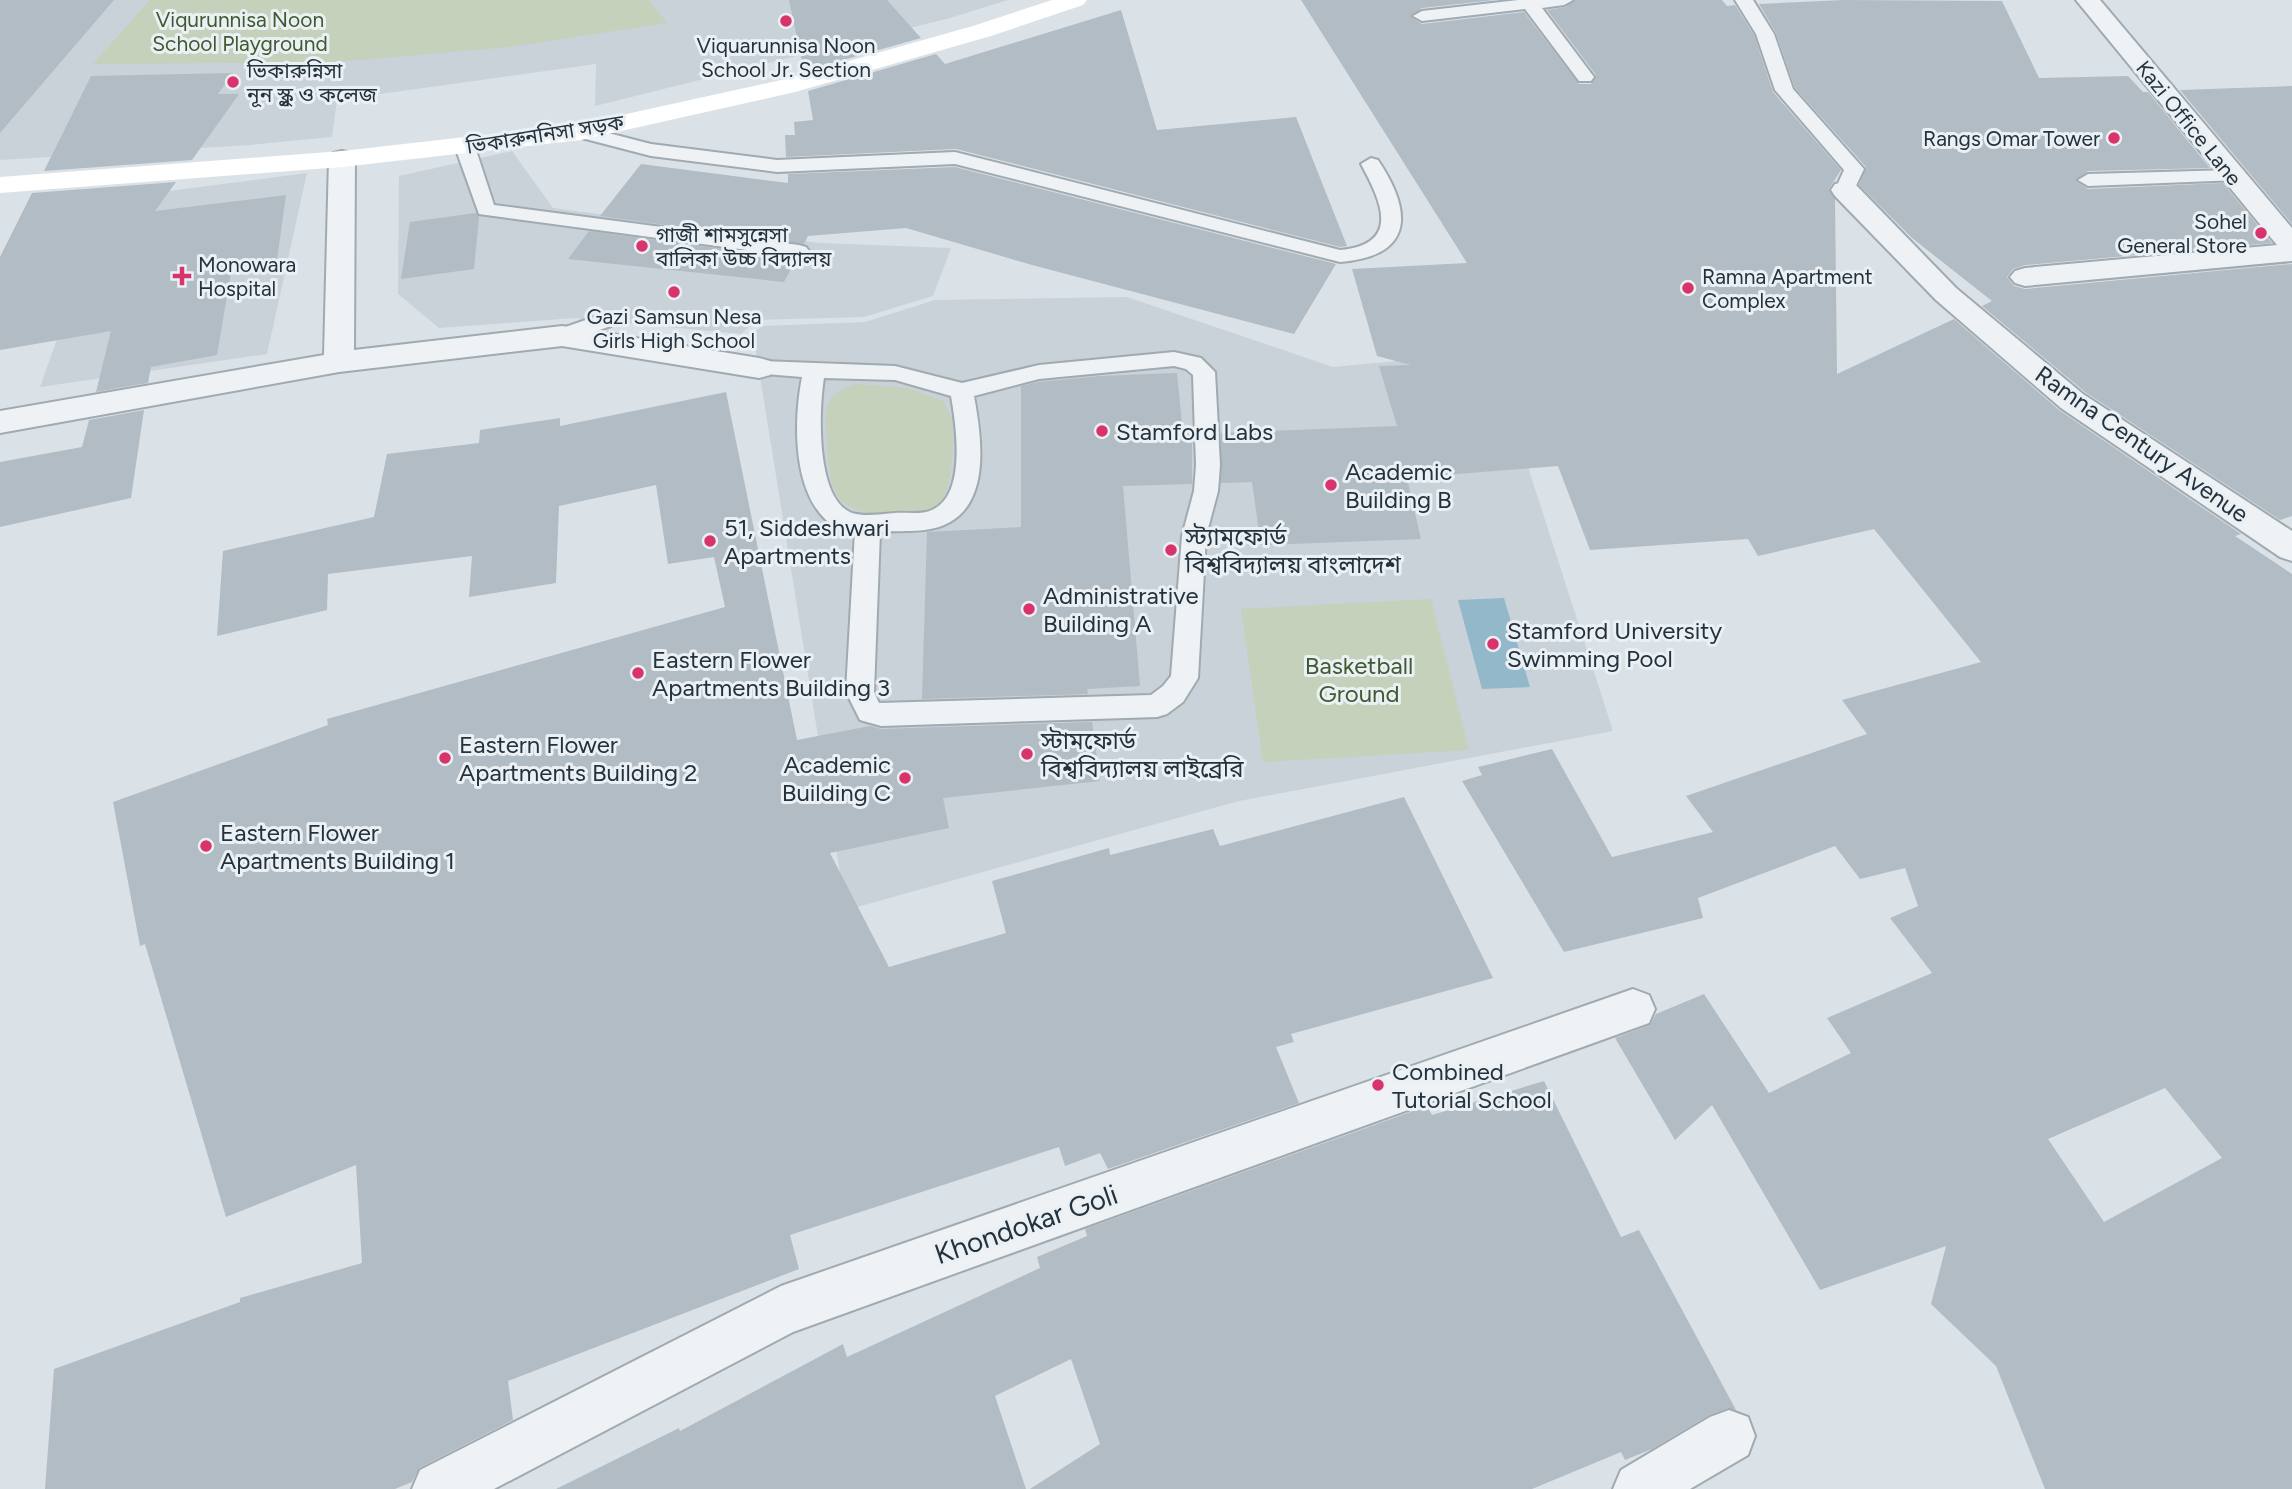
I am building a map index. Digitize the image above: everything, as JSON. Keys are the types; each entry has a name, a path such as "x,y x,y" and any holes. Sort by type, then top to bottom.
{"street":[{"name":"ভিকারুননিসা সড়ক","path":"1,188 342,159 581,132 786,87 982,31 1075,0"},
{"name":"Kazi Office Lane","path":"2088,0 2292,245"},
{"path":"339,362 342,159"},
{"name":"Ramna Century Avenue","path":"1845,190 1946,294 2072,401 2292,548"},
{"path":"2025,278 2292,252"},
{"path":"0,422 339,362 562,336 759,368"},
{"name":"Khondokar Goli","path":"439,1489 781,1311 1633,1009"},
{"path":"1640,1489 1729,1436"}],"lane":[{"path":"1422,16 1564,0"},
{"path":"1744,0 1765,34 1784,90 1854,169 1845,190"},
{"path":"1529,2 1585,77"},
{"path":"581,132 651,150 777,166 955,158 1340,256 1360,255 1371,251 1383,240 1389,228 1391,202 1371,164"},
{"path":"465,147 486,210 799,251"},
{"path":"2088,180 2232,176"},
{"path":"562,336 603,321"},
{"path":"759,368 895,373 962,391 1039,372 1174,359 1193,363 1204,372 1208,465 1206,491 1194,536 1184,678 1173,694 1157,706 881,716 870,712 860,692 868,523"},
{"path":"814,372 807,423 820,486 827,505 834,513 855,522 929,520 944,516 955,506 965,479 969,447 962,391"}],"shaded area":[{"name":"ভিকারুন্নিসা নূন স্কুল ও কলেজ","path":"0,0 1008,0 950,18 595,106 596,64 337,100 332,137 250,145 0,160"},
{"name":"গাজী শামসুন্নেসা বালিকা উচ্চ বিদ্যালয়","path":"512,151 553,208 820,243 951,248 933,296 864,317 757,320 741,334 575,318 439,328 398,294 399,176"},
{"name":"Monowara Hospital","path":"307,173 267,354 40,387 107,199"},
{"name":"স্ট্যামফোর্ড বিশ্ববিদ্যালয় বাংলাদেশ","path":"1127,297 1333,367 1491,352 1613,731 1239,801 846,910 753,333 762,326 865,322 935,300"}],"green space":[{"name":"Viqurunnisa Noon School Playground","path":"150,0 649,0 667,23 509,47 336,62 93,64"},
{"path":"857,384 907,388 943,401 953,429 952,464 944,498 931,510 905,516 874,515 848,506 840,499 829,466 826,413 834,395"},
{"name":"Basketball Ground","path":"1431,599 1469,750 1263,762 1241,609"}],"water":[{"name":"Stamford University Swimming Pool","path":"1504,598 1530,687 1482,689 1458,600"}],"building":[{"path":"0,0 114,0 0,133"},
{"path":"789,0 887,0 921,38 804,71"},
{"path":"1301,0 1495,0 1422,8 1411,17 1422,24 1524,12 1579,84 1591,84 1596,75 1547,10 1565,7 1575,0 1722,0 1727,6 1735,5 1754,35 1773,92 1841,170 1829,189 1835,199 1837,374 1954,319 2059,410 2241,534 2235,536 2292,574 2292,1489 2045,1489 1996,1366 1931,1304 1946,1246 1820,1290 1712,1105 1675,1140 1615,1038 1650,1025 1656,1014 1704,994 1769,1093 1851,1053 1827,1018 1932,973 1890,918 1918,906 1905,868 1860,879 1835,846 1698,898 1703,918 1564,952 1462,781 1482,775 1478,767 1552,749 1612,857 1713,832 1686,796 1867,734 1842,700 1981,662 1874,529 1758,556 1748,539 1590,550 1558,466 1407,478 1421,539 1261,545 1252,482 1221,483 1221,433 1397,426 1379,366 1411,365 1377,356 1352,269 1467,263","holes":["2165,1088 2222,1158 2104,1222 2048,1139"]},
{"path":"1844,0 2002,1 2039,78 2128,76 2143,92 2148,92 2210,168 2088,171 2076,181 2088,189 2223,183 2272,243 2025,265 2013,269 2007,277 2014,286 2025,289 2292,264 2292,516 2280,520 2085,392 1982,306 1992,301 1912,238 1859,185 1866,167 1795,88 1776,33 1759,4"},
{"path":"1121,10 1157,130 1296,117 1347,246 1340,247 956,149 786,157 785,135 795,135 794,122 813,120 808,91 936,54 945,64"},
{"path":"233,73 218,94 239,94 192,160 44,171 91,76"},
{"path":"2292,86 2292,224 2180,90"},
{"path":"641,164 788,183 788,174 955,167 1336,264 1294,334 1032,265 906,228 808,236 804,244 600,216"},
{"name":"Monowara Hospital","path":"176,182 155,211 286,195 277,260 232,267 217,355 151,367 148,383 96,392 111,331 0,350 0,257 32,193"},
{"path":"476,213 479,217 474,269 401,279 410,222"},
{"path":"589,231 796,259 784,282 568,259"},
{"name":"Administrative Building A","path":"1177,373 1183,434 1192,434 1192,484 1123,486 1140,686 1087,689 1088,694 922,699 927,532 1021,527 1021,386 1100,376"},
{"path":"726,392 797,740 870,726 881,729 1092,722 1100,781 943,798 949,828 830,853 889,967 1006,933 992,881 1109,848 1110,855 1213,829 1220,846 1404,797 1493,978 1291,1034 1294,1042 1276,1047 1299,1103 1108,1169 1100,1153 1065,1166 1059,1147 790,1235 799,1269 508,1381 513,1420 419,1468 412,1482 395,1489 45,1489 54,1369 240,1302 240,1298 362,1263 356,1165 226,1217 145,944 140,946 113,802 328,725 327,719 725,607 714,557 668,564 656,485 559,506 556,583 469,597 472,556 328,574 327,610 217,636 223,551 374,517 387,454 479,443 480,430 560,418 560,426"},
{"path":"144,410 131,498 0,527 0,462 82,447 89,420"},
{"path":"1544,1081 1621,1237 1639,1230 1736,1410 1728,1408 1709,1415 1652,1449 1625,1460 1621,1452 1532,1489 1030,1489 1100,1444 1071,1359 995,1396 1026,1489 556,1489 679,1428 680,1431 843,1344 847,1357 1040,1268 1037,1257 1087,1236 1085,1229 1427,1106 1432,1115"}],"place":[{"name":"Viquarunnisa Noon School Jr. Section","path":"786,21"},
{"name":"ভিকারুন্নিসা নূন স্কুল ও কলেজ","path":"233,82"},
{"name":"Rangs Omar Tower","path":"2114,138"},
{"name":"Sohel General Store","path":"2261,233"},
{"name":"গাজী শামসুন্নেসা বালিকা উচ্চ বিদ্যালয়","path":"642,246"},
{"name":"Monowara Hospital","path":"182,276"},
{"name":"Ramna Apartment Complex","path":"1688,288"},
{"name":"Gazi Samsun Nesa Girls High School","path":"674,292"},
{"name":"Stamford Labs","path":"1102,431"},
{"name":"Academic Building B","path":"1331,485"},
{"name":"51, Siddeshwari Apartments","path":"710,541"},
{"name":"স্ট্যামফোর্ড বিশ্ববিদ্যালয় বাংলাদেশ","path":"1171,550"},
{"name":"Administrative Building A","path":"1029,609"},
{"name":"Stamford University Swimming Pool","path":"1493,644"},
{"name":"Eastern Flower Apartments Building 3","path":"638,673"},
{"name":"স্টামফোর্ড বিশ্ববিদ্যালয় লাইব্রেরি","path":"1027,754"},
{"name":"Eastern Flower Apartments Building 2","path":"445,758"},
{"name":"Academic Building C","path":"905,778"},
{"name":"Eastern Flower Apartments Building 1","path":"206,846"},
{"name":"Combined Tutorial School","path":"1378,1085"}]}
